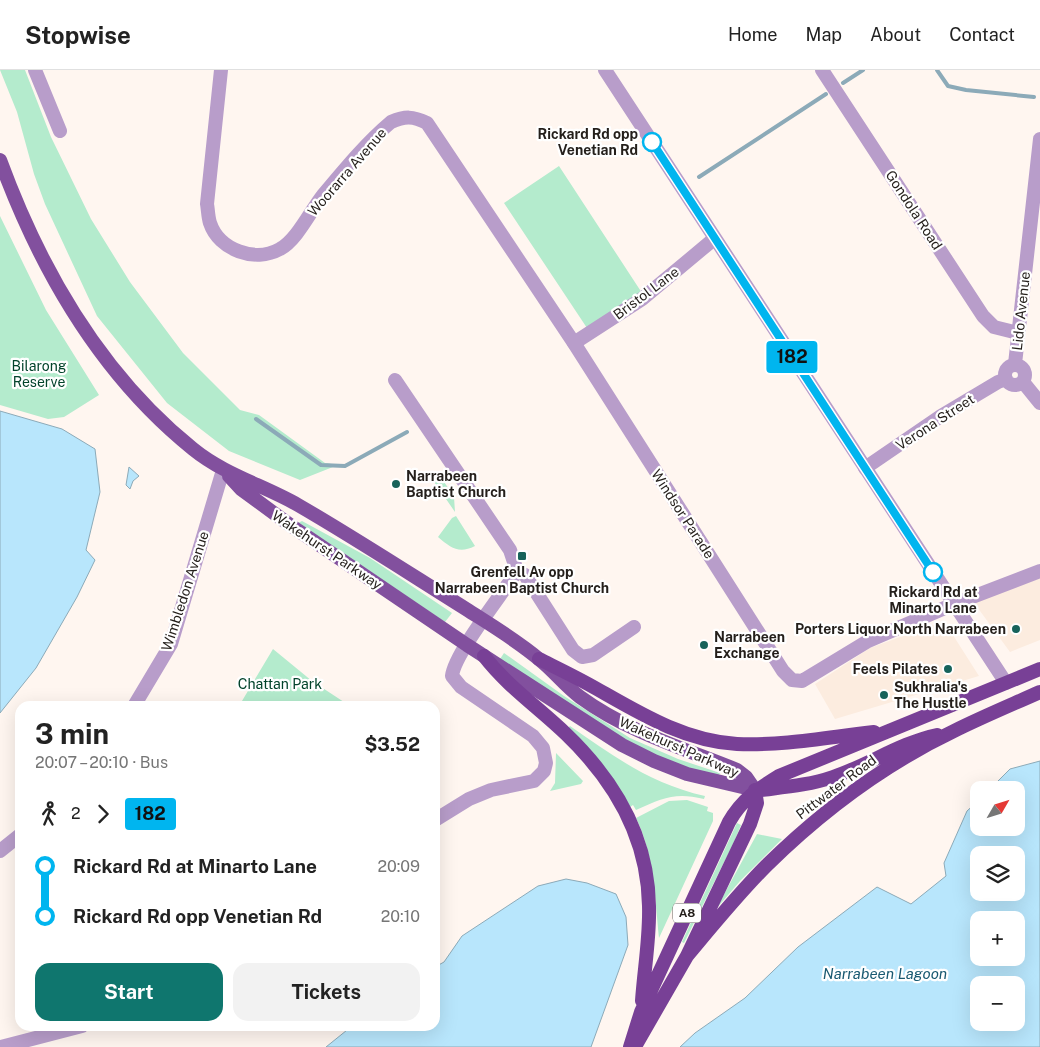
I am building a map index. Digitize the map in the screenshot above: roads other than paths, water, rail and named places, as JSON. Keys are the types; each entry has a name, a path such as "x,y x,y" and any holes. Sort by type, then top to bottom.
{"highway":[{"path":"484,656 500,677 580,747 612,788 629,816 643,854 649,906 641,1012"},
{"path":"539,659 655,721 706,739 736,744 784,743 891,730"},
{"name":"Pittwater Road","path":"630,1047 641,1012 729,822 742,802 755,790 779,776 1040,669"},
{"name":"Pittwater Road","path":"687,956 740,893 790,843 823,815 888,768 952,731 1040,692"},
{"path":"755,790 808,784 833,777 916,739 952,731"},
{"name":"Pittwater Road","path":"634,1047 687,956 754,816 757,803 755,790"}],"main road":[{"name":"Wakehurst Parkway","path":"0,160 35,244 88,335 110,364 153,412 194,450 223,470 295,503 484,620 539,659 579,696 617,720 654,739 737,770 746,777 755,790"},
{"name":"Wakehurst Parkway","path":"223,470 241,489 290,525 467,645 622,745 654,761 687,774 755,790"},
{"path":"290,525 295,503"}],"street":[{"path":"35,70 60,132"},
{"name":"Woorarra Avenue","path":"221,70 207,204 210,223 218,237 231,248 261,255 280,249 292,239 323,196 380,130 390,122 403,117 416,118 427,123 437,136 574,343"},
{"path":"605,70 1006,683"},
{"name":"Gondola Road","path":"822,70 983,316 994,327 1018,333"},
{"name":"Lido Avenue","path":"1015,364 1040,139"},
{"name":"Bristol Lane","path":"574,343 642,299 714,239"},
{"name":"Windsor Parade","path":"574,343 783,671 792,680 796,682 802,681 868,641 954,604"},
{"path":"1015,364 1022,367 1025,372 1023,382 1014,385 1006,380 1006,370 1015,364"},
{"path":"395,380 510,550 517,571"},
{"name":"Verona Street","path":"865,468 941,416 998,382 1006,380"},
{"path":"1023,382 1040,403"},
{"name":"Wimbledon Avenue","path":"137,701 171,644 223,470"},
{"path":"440,817 469,799 491,790 534,781 544,771 546,763 543,748 533,736 455,683 452,676 453,669 467,645 517,571"},
{"path":"517,571 525,574 572,650 582,657 592,656 634,627"},
{"path":"954,604 1040,571"},
{"path":"0,852 15,839"},
{"path":"1,1047 63,1031"}],"water":[{"path":"0,411 62,429 95,449 100,492 86,550 95,560 77,597 36,668 0,713"},
{"path":"129,467 139,476 133,481 130,489 126,485"},
{"name":"Narrabeen Lagoon","path":"1040,761 1040,1047 680,1047 695,1033 745,998 798,947 877,887 911,904 946,876 944,863 967,811 970,808 970,836 1025,836 1025,781 998,781 1010,769"},
{"path":"566,879 587,883 616,894 626,917 628,945 591,1047 326,1047 346,1031 440,1031 440,964 444,962 462,936 538,886"}],"waterway":[{"path":"843,83 863,70"},
{"path":"937,70 948,86 966,90 1034,97"},
{"path":"699,177 826,94"},
{"path":"256,419 321,465 345,466 407,432"}],"place":[{"name":"Rickard Rd opp Venetian Rd","path":"652,142"},
{"name":"Narrabeen Baptist Church","path":"396,484"},
{"name":"Grenfell Av opp Narrabeen Baptist Church","path":"522,556"},
{"name":"Rickard Rd at Minarto Lane","path":"933,572"},
{"name":"Porters Liquor North Narrabeen","path":"1016,629"},
{"name":"Narrabeen Exchange","path":"704,645"},
{"name":"Feels Pilates","path":"948,669"},
{"name":"Sukhralia's The Hustle","path":"884,695"}],"park label":[{"name":"Bilarong Reserve","path":"39,374"},
{"name":"Chattan Park","path":"280,684"}]}
